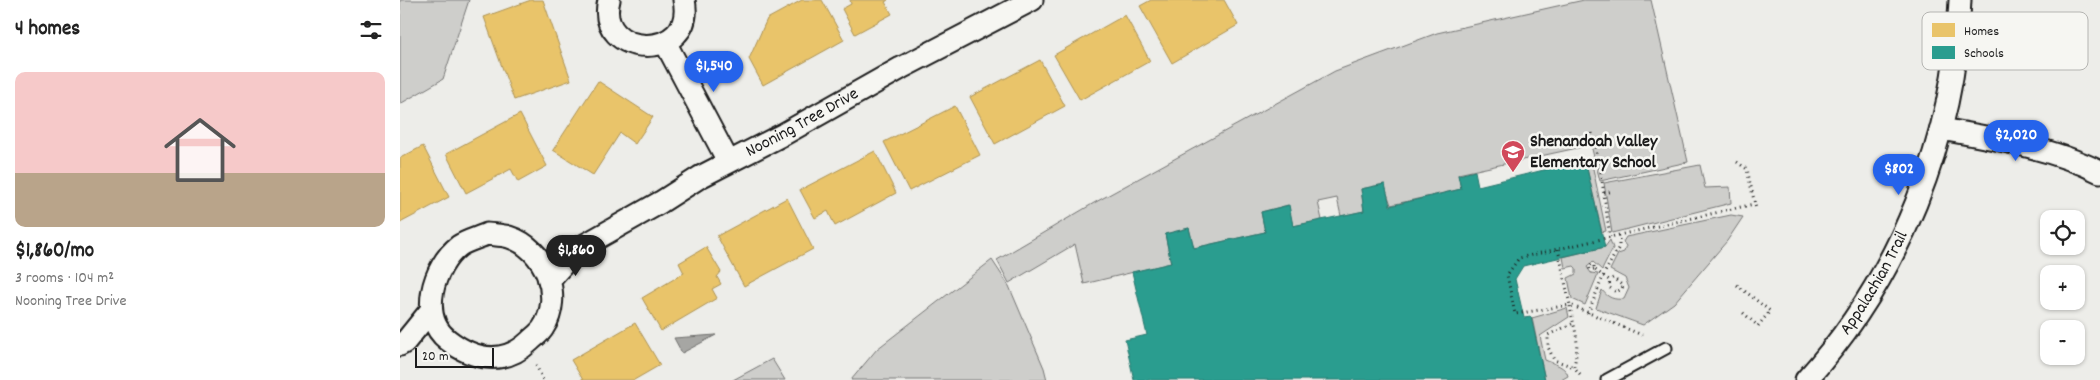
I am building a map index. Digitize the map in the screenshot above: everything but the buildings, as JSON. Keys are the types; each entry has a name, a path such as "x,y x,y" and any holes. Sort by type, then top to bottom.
{"street":[{"path":"609,0 607,7 609,20 614,30 624,40 636,46 653,46 665,42 676,34 683,22 686,6 684,0"},
{"name":"Nooning Tree Drive","path":"576,250 661,202 728,161 784,134 901,68 1032,0"},
{"path":"665,42 728,161"},
{"name":"Appalachian Trail","path":"1806,380 1821,364 1853,321 1880,277 1905,230 1926,178 1941,129 1953,70"},
{"path":"1941,129 2008,141 2088,166 2100,172"},
{"path":"487,234 508,236 520,241 537,255 545,266 548,280 552,293 549,314 543,328 520,350 500,357 487,358 462,351 448,340 435,323 431,310 432,298 440,267 459,246 487,234"},
{"path":"537,255 576,250"},
{"path":"548,280 576,250"},
{"path":"403,343 431,310"},
{"path":"403,343 448,340"}],"lane":[{"path":"1607,380 1666,348"}],"path":[{"path":"1592,133 1604,193 1610,237"},
{"path":"1737,162 1746,169 1756,210"},
{"path":"1604,193 1613,191"},
{"path":"1642,336 1570,305 1515,314 1507,275 1519,258 1754,204"},
{"path":"1588,313 1604,275 1619,247 1618,235"},
{"path":"1558,249 1570,305 1572,324 1576,334 1577,350 1574,367"},
{"path":"1594,269 1609,280 1610,288 1616,292 1622,289 1619,282 1613,278 1609,280"},
{"path":"1737,285 1770,311 1758,326 1741,312"},
{"path":"1572,324 1548,335 1548,348 1554,360 1574,367 1580,374"},
{"path":"532,359 544,380"}],"shaded area":[{"path":"400,0 469,0 443,79 400,104"},
{"path":"1584,0 1651,0 1688,162 1600,181 1591,145 1458,174 1461,189 1391,205 1384,184 1361,189 1364,211 1341,216 1337,198 1318,202 1322,220 1293,226 1288,205 1261,212 1265,232 1194,248 1189,228 1165,234 1171,263 1084,284 1075,244 1009,283 997,260 1094,203 1335,71 1437,33"},
{"path":"1591,159 1606,231 1602,232 1585,160"},
{"path":"1700,165 1705,188 1730,187 1731,203 1612,233 1604,183"},
{"path":"1731,215 1743,217 1727,241 1674,303 1643,325 1596,308 1602,290 1612,298 1624,299 1629,288 1625,278 1610,270 1618,254 1624,252 1626,246 1623,242 1626,237"},
{"path":"1610,240 1613,248 1602,270 1593,262 1587,267 1591,273 1598,274 1585,305 1572,299 1568,278 1576,274 1576,268 1574,266 1565,268 1563,257 1605,247"},
{"path":"992,260 1009,286 1044,368 1047,380 851,380 877,349"},
{"path":"1567,308 1569,317 1540,336 1545,360 1565,370 1568,376 1561,380 1545,380 1532,318"},
{"path":"716,335 682,353 674,338"},
{"path":"772,359 785,380 733,380"}],"place":[{"name":"Shenandoah Valley Elementary School","path":"1513,173"}]}
